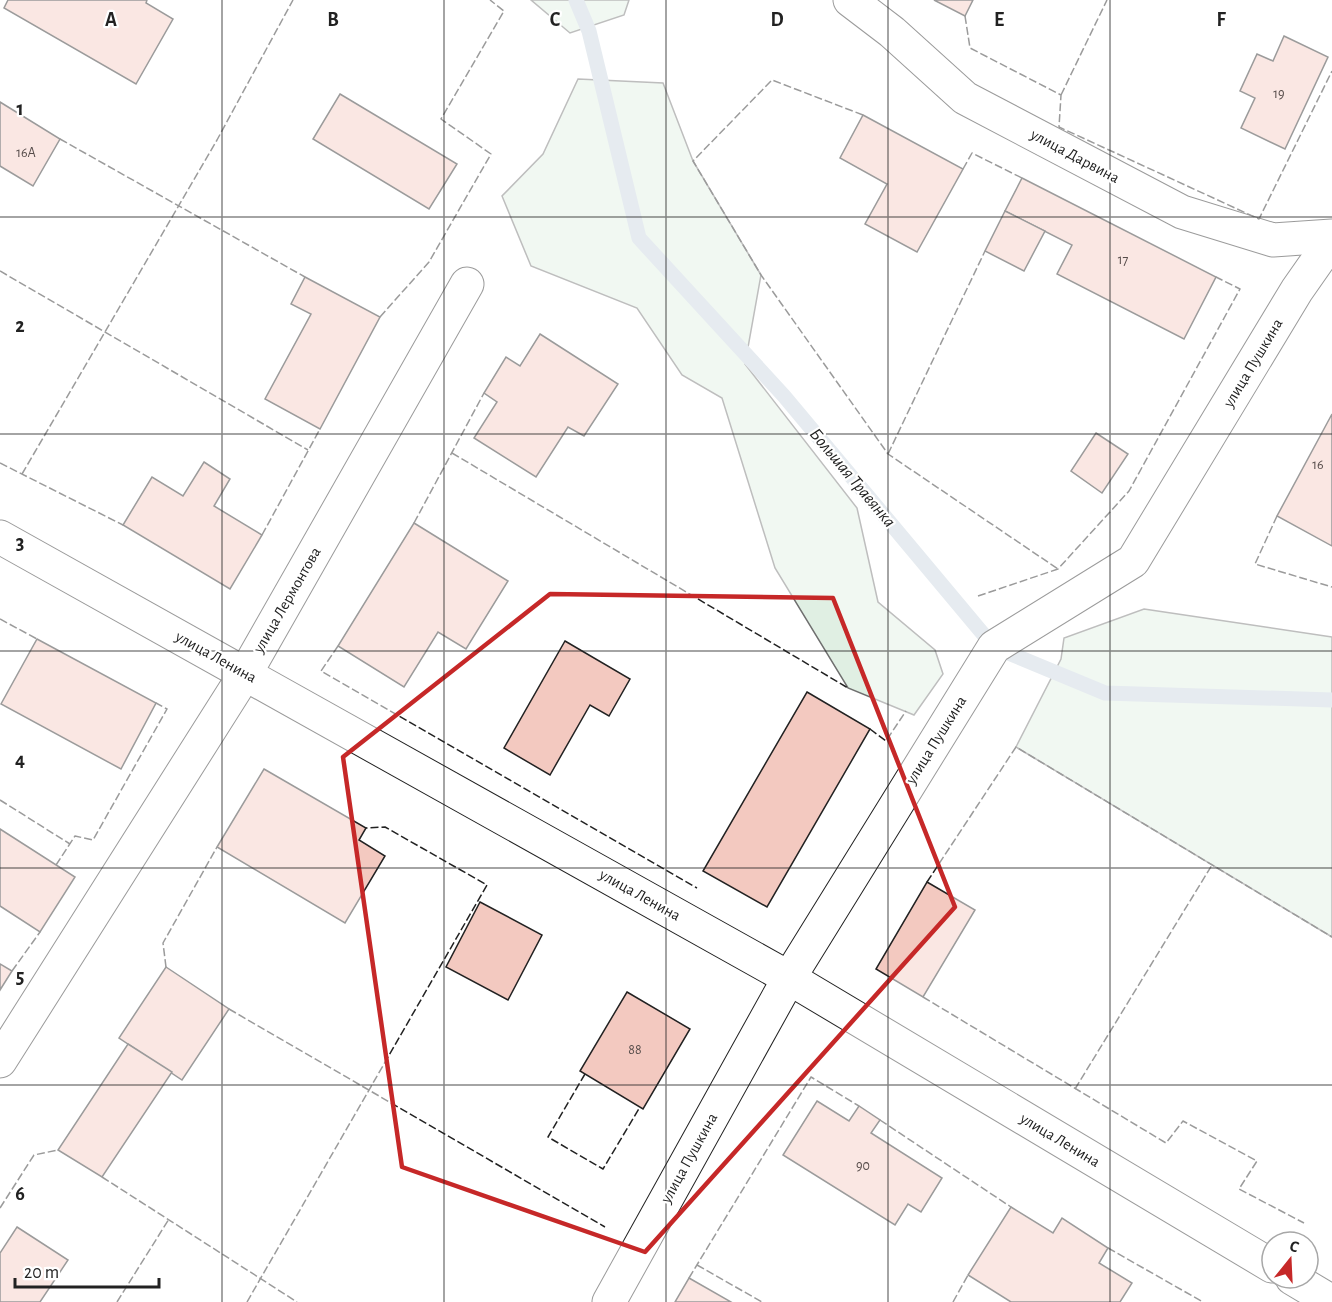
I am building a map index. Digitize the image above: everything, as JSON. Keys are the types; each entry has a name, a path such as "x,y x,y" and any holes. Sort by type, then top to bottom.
{"street":[{"name":"улица Дарвина","path":"850,0 892,32 965,99 1182,212 1273,240 1332,238"},
{"name":"улица Пушкина","path":"609,1302 789,978 994,647 1133,561 1297,290 1332,238"},
{"name":"улица Лермонтова","path":"0,1061 245,674 467,284"},
{"name":"улица Ленина","path":"0,537 789,978 1260,1259"},
{"path":"1312,1290 1332,1302"}],"highlighted area":[{"path":"550,594 833,598 955,907 645,1252 402,1167 343,757"}],"green space":[{"path":"531,0 629,0 624,15 570,33"},
{"path":"578,79 663,83 693,161 761,275 745,364 857,508 878,602 935,650 943,674 914,715 848,688 775,568 722,398 682,375 637,308 531,266 502,196 543,154"},
{"path":"1144,609 1332,637 1332,937 1016,747 1061,659 1064,638"}],"building":[{"path":"8,0 147,0 146,3 173,19 136,84 4,8"},
{"path":"934,0 973,0 965,16"},
{"path":"1284,36 1328,57 1285,149 1241,128 1255,98 1240,91 1257,54 1273,61"},
{"path":"340,94 457,164 429,209 313,139"},
{"path":"0,102 60,139 33,186 0,166"},
{"path":"863,115 963,169 917,252 865,224 887,184 840,158"},
{"path":"1022,178 1216,277 1184,339 1057,274 1072,245 1005,211"},
{"path":"1005,211 1045,231 1024,271 985,251"},
{"path":"305,277 380,317 320,429 265,399 311,314 291,304"},
{"path":"540,334 618,384 584,436 568,427 536,477 474,438 497,402 484,393 506,357 520,366"},
{"path":"1332,414 1332,546 1277,516"},
{"path":"1096,433 1128,454 1102,493 1071,471"},
{"path":"204,462 230,479 214,506 262,535 230,589 123,525 152,477 183,496"},
{"path":"414,523 508,581 466,649 438,632 404,687 338,646"},
{"path":"37,639 156,703 121,769 1,704"},
{"path":"565,641 630,679 609,716 590,705 550,775 504,748"},
{"path":"807,692 870,729 767,907 703,871"},
{"path":"264,769 366,828 359,840 385,856 345,923 217,847"},
{"path":"0,829 75,877 40,932 0,906"},
{"path":"927,882 975,910 923,997 876,969"},
{"path":"480,902 542,935 508,1000 446,967"},
{"path":"0,964 12,971 0,990"},
{"path":"166,967 229,1009 182,1080 119,1038"},
{"path":"627,992 690,1029 643,1109 580,1071"},
{"path":"128,1044 172,1072 102,1177 58,1150"},
{"path":"817,1101 849,1121 859,1106 880,1120 871,1133 942,1178 921,1212 908,1204 895,1225 783,1155"},
{"path":"1011,1207 1053,1233 1062,1218 1108,1248 1099,1263 1132,1283 1120,1302 1011,1302 968,1275"},
{"path":"17,1227 68,1260 40,1302 0,1302 0,1253"},
{"path":"689,1278 731,1302 675,1302"}],"waterway":[{"name":"Большая Травянка","path":"576,0 589,31 639,238 784,396 994,647 1105,693 1332,700"}],"fence":[{"path":"22,474 217,140 293,0"},
{"path":"380,317 429,262 491,154 441,119 504,11 490,0"},
{"path":"1061,95 1107,0"},
{"path":"965,16 970,48 1061,95 1059,127 1259,219 1332,71"},
{"path":"863,115 772,80 693,161 761,275 888,454 1058,569"},
{"path":"60,139 305,277"},
{"path":"963,169 972,153 1022,178"},
{"path":"888,454 985,251"},
{"path":"0,271 308,450"},
{"path":"978,596 1058,569 1129,491 1240,289 1216,277"},
{"path":"414,523 484,393"},
{"path":"262,535 320,429"},
{"path":"452,453 848,688"},
{"path":"0,463 123,525"},
{"path":"1277,516 1255,564 1332,587"},
{"path":"0,619 37,639"},
{"path":"338,646 321,671 697,888"},
{"path":"56,865 75,836 93,840 167,709 156,703"},
{"path":"870,729 886,741 906,711"},
{"path":"927,882 1016,747 1332,937"},
{"path":"0,800 70,844"},
{"path":"247,1302 487,885 385,827 366,828"},
{"path":"166,967 163,943 217,847"},
{"path":"1075,1089 1212,865"},
{"path":"12,971 40,932"},
{"path":"923,997 1166,1143 1183,1121 1257,1161 1239,1189 1304,1223"},
{"path":"229,1009 605,1227"},
{"path":"585,1074 548,1137 603,1169 640,1107"},
{"path":"689,1278 811,1077 859,1106"},
{"path":"880,1120 1011,1207"},
{"path":"0,1208 34,1155 58,1150"},
{"path":"102,1177 297,1302"},
{"path":"117,1302 169,1219"},
{"path":"1108,1248 1203,1302"},
{"path":"697,1265 762,1302"},
{"path":"953,1302 968,1275"}]}
